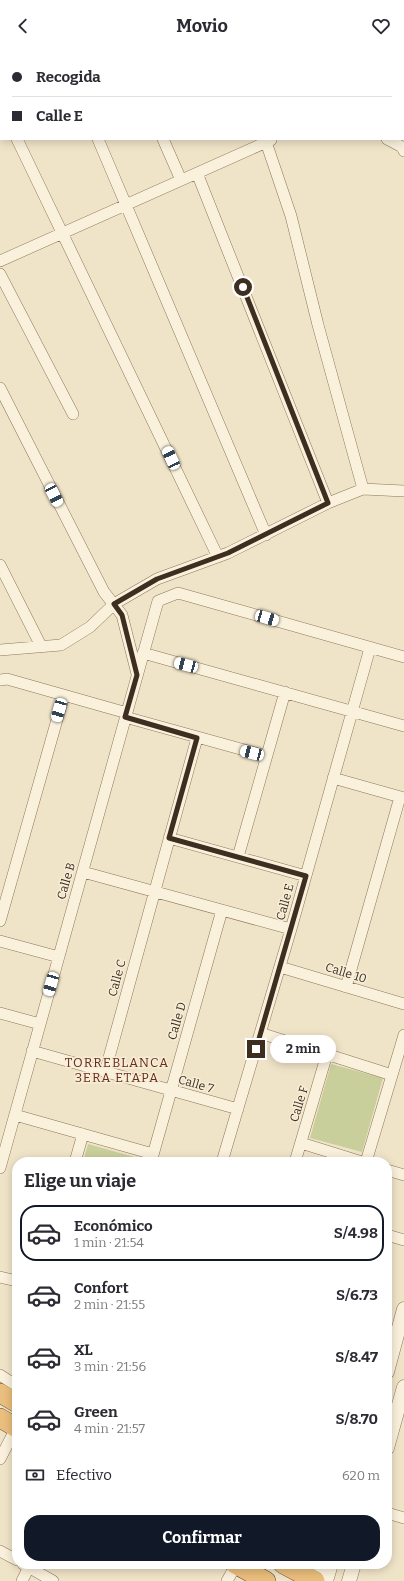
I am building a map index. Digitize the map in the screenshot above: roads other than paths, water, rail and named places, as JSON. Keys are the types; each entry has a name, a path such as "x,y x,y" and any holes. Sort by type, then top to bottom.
{"highway":[{"path":"0,1393 12,1400"},
{"path":"0,1418 12,1425"},
{"path":"304,1569 325,1574"},
{"path":"233,1570 266,1581"}],"street":[{"path":"17,140 218,556"},
{"path":"98,140 266,535"},
{"path":"163,140 181,180"},
{"path":"392,140 402,147 404,151"},
{"path":"0,261 269,141 292,216 318,325 363,489"},
{"path":"198,173 328,503"},
{"path":"0,274 73,414"},
{"path":"0,388 104,592 122,615 137,675"},
{"path":"0,650 61,644 90,627 114,604 157,579 218,556 266,535 328,503 363,489 404,491"},
{"path":"0,565 41,646"},
{"name":"Calle B","path":"0,1168 158,601 178,593 370,648"},
{"path":"370,648 404,657"},
{"name":"Calle E","path":"224,1157 291,929 370,648"},
{"path":"143,653 404,726"},
{"path":"0,680 7,679 64,695 197,738 266,756"},
{"path":"238,857 285,692"},
{"path":"0,921 64,695"},
{"name":"Calle C","path":"104,1072 197,738"},
{"path":"333,778 402,797 346,987"},
{"path":"169,838 306,876"},
{"path":"82,872 291,929"},
{"name":"Calle D","path":"152,1157 222,910"},
{"path":"0,941 59,957"},
{"name":"Calle 10","path":"280,967 404,1004"},
{"path":"0,1012 40,1024"},
{"path":"260,1033 392,1075"},
{"path":"367,1157 404,1035"},
{"name":"Calle 7","path":"32,1051 238,1109"},
{"name":"Calle F","path":"297,1157 327,1054"},
{"path":"15,1115 83,1134 149,1157"},
{"path":"76,1157 83,1134"},
{"path":"301,1144 345,1157"},
{"path":"392,1171 404,1175"},
{"path":"392,1236 404,1240"},
{"path":"0,1277 12,1280"},
{"path":"392,1354 404,1310"},
{"path":"0,1376 12,1383"},
{"path":"392,1430 404,1387"},
{"path":"0,1459 12,1437"},
{"path":"392,1514 404,1518"},
{"path":"0,1551 12,1557"},
{"path":"22,1581 25,1569"},
{"path":"31,1569 53,1581"},
{"path":"350,1581 353,1569"}],"district":[{"name":"TORREBLANCA 3ERA ETAPA","path":"117,1070"}]}
